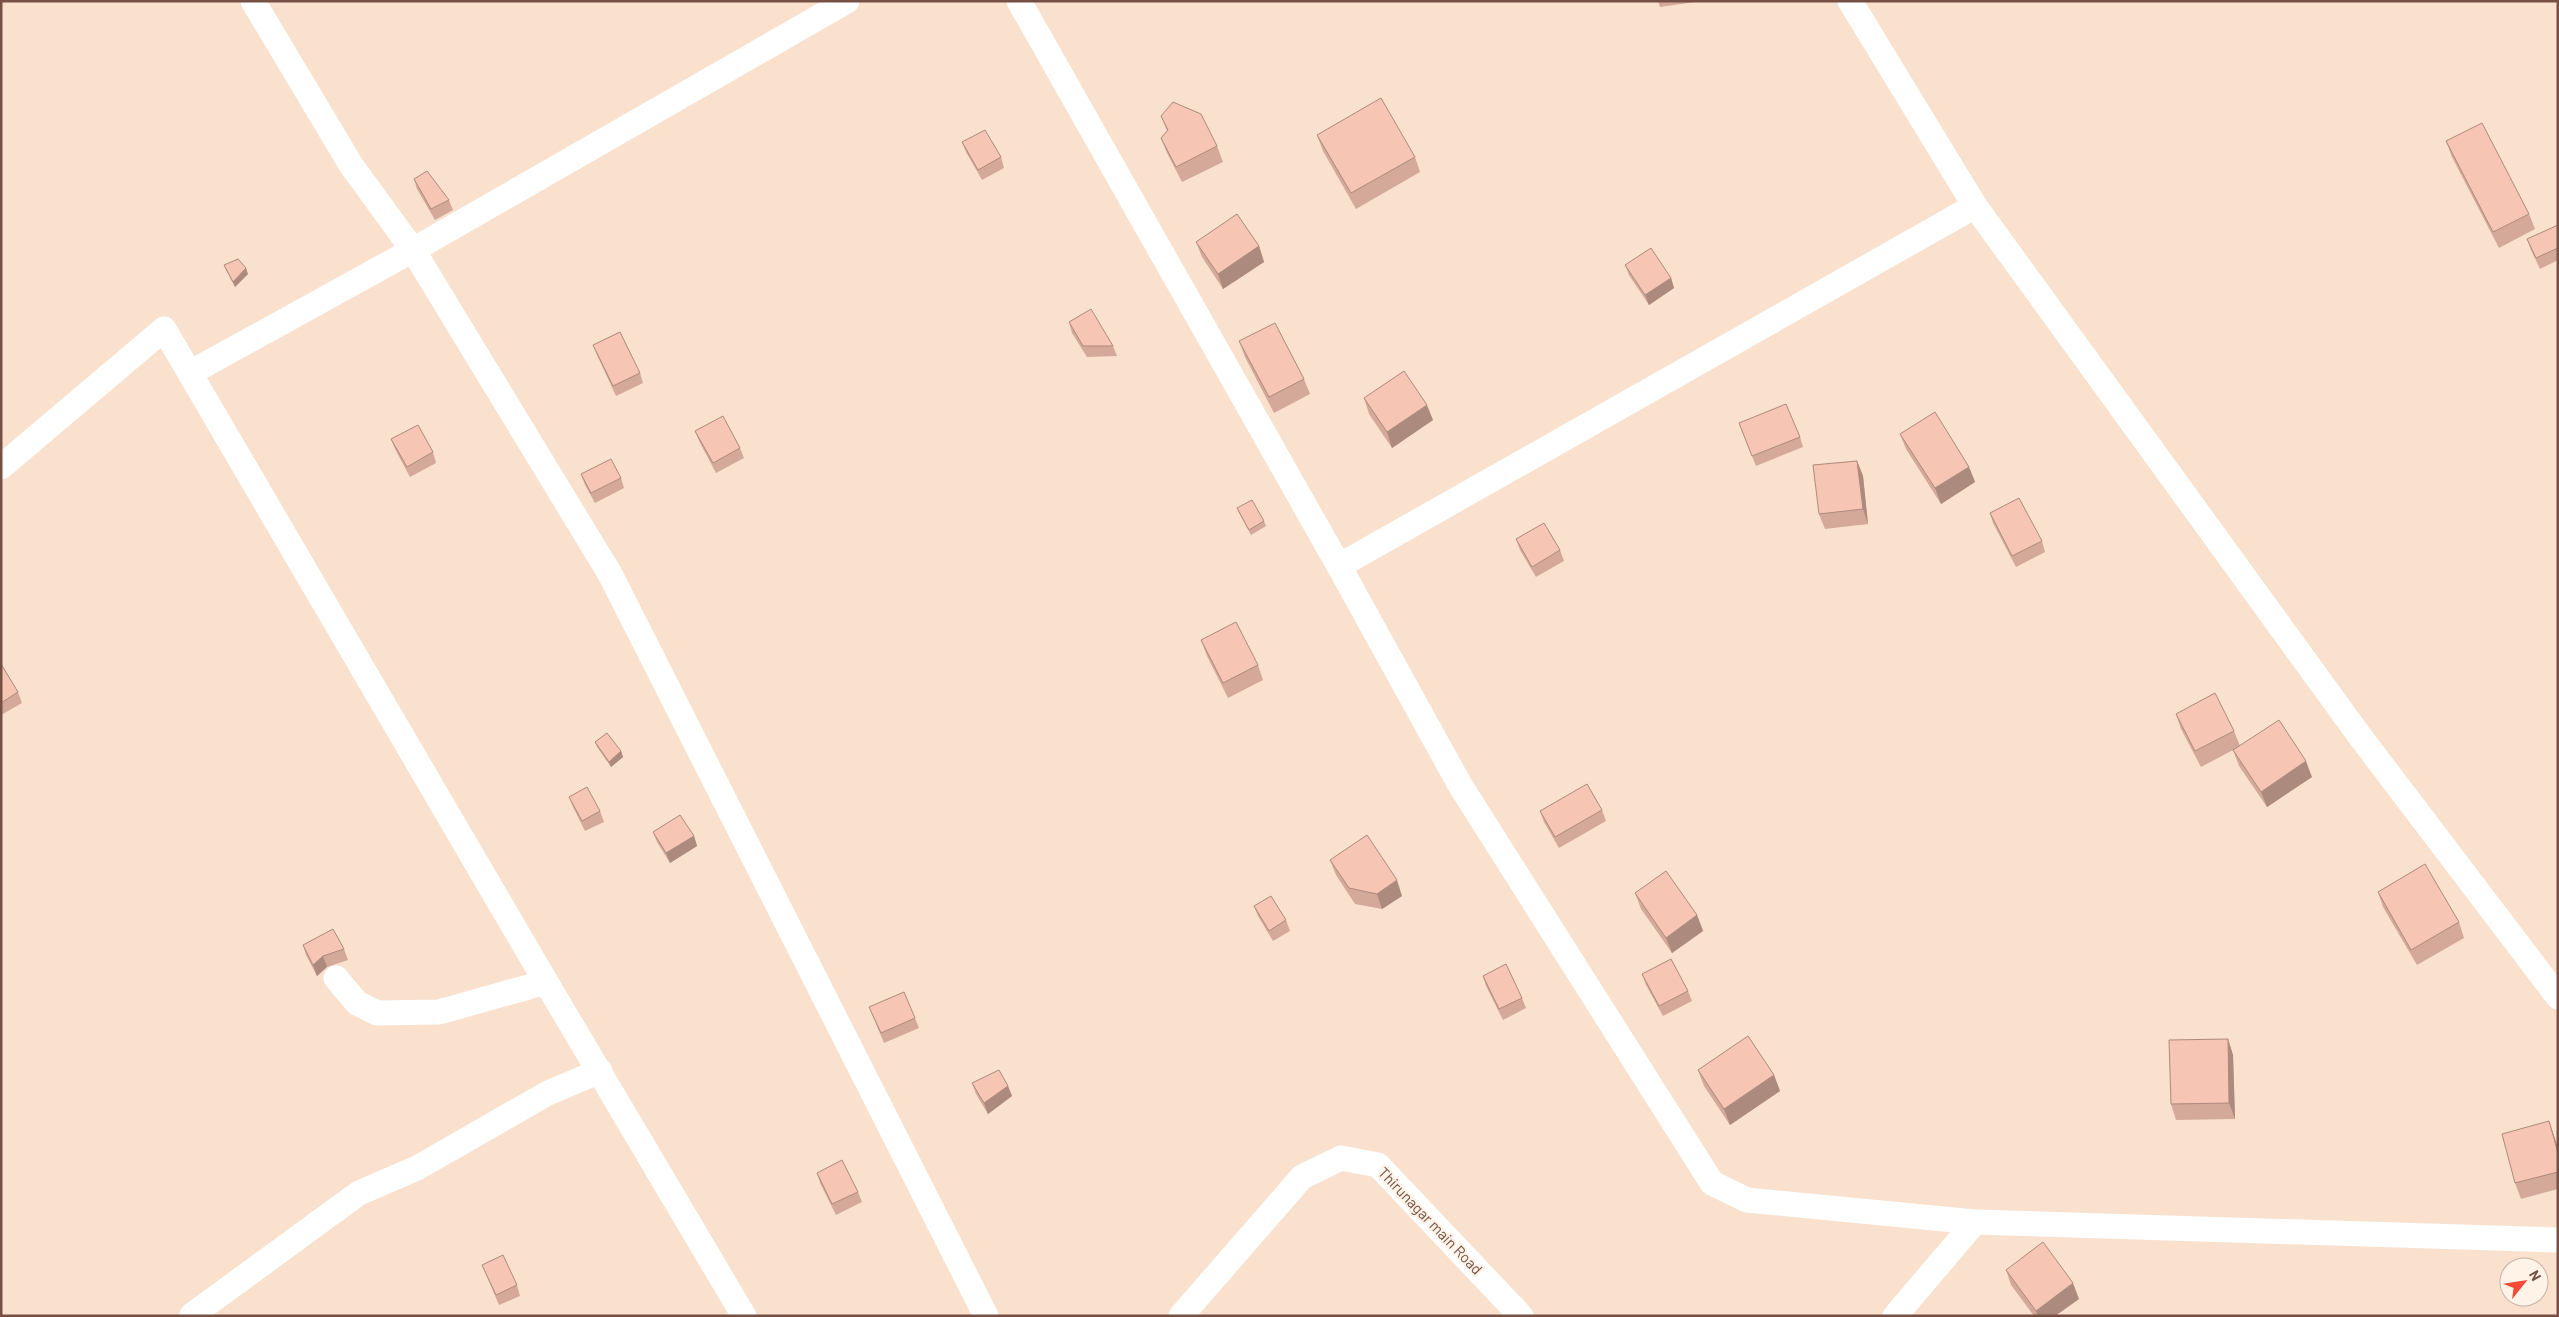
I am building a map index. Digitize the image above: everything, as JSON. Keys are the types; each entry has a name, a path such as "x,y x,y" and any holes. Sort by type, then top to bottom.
{"street":[{"path":"253,1 351,165 413,250 610,574 986,1316"},
{"path":"190,373 413,250 847,1"},
{"path":"1019,1 1339,566 1460,785 1712,1183 1746,1200 1975,1222 2558,1240"},
{"path":"1850,1 1975,206 2359,735 2558,997"},
{"path":"1339,566 1975,206"},
{"path":"1,467 164,329 744,1316"},
{"path":"336,978 357,1003 377,1014 438,1012 546,982"},
{"path":"192,1315 359,1193 417,1168 548,1093 600,1071"},
{"name":"Thirunagar main Road","path":"1181,1316 1302,1177 1341,1158 1378,1164 1521,1316"},
{"path":"1895,1316 1975,1222"}],"shaded area":[{"path":"1,1 2558,1 2558,1316 1,1316"}],"building":[{"path":"1381,98 1415,157 1351,193 1317,135"},
{"path":"1173,102 1201,114 1217,146 1176,167 1161,138 1168,130 1161,116"},
{"path":"2482,123 2529,214 2493,232 2446,141"},
{"path":"985,130 1001,157 978,170 962,142"},
{"path":"427,171 449,200 431,209 414,179"},
{"path":"1237,214 1259,246 1218,274 1196,242"},
{"path":"2558,225 2558,248 2536,258 2527,239"},
{"path":"1651,248 1671,278 1645,295 1625,265"},
{"path":"238,259 246,268 233,282 224,265"},
{"path":"1091,309 1113,346 1083,346 1069,322"},
{"path":"1275,323 1304,379 1269,397 1239,341"},
{"path":"620,332 640,373 613,386 593,345"},
{"path":"1404,371 1427,405 1387,432 1364,398"},
{"path":"1786,404 1800,437 1752,456 1739,423"},
{"path":"1935,412 1969,467 1935,488 1900,434"},
{"path":"723,416 740,448 713,463 695,431"},
{"path":"418,425 433,452 407,467 391,439"},
{"path":"611,459 621,478 591,493 581,474"},
{"path":"1857,461 1863,509 1819,514 1813,465"},
{"path":"2019,498 2042,541 2012,556 1990,513"},
{"path":"1252,500 1264,521 1249,530 1237,508"},
{"path":"1544,523 1560,550 1532,567 1516,539"},
{"path":"1236,622 1258,665 1223,683 1201,640"},
{"path":"1,664 18,692 1,703"},
{"path":"2215,693 2234,731 2195,751 2176,714"},
{"path":"2279,720 2306,761 2261,792 2233,750"},
{"path":"607,733 621,751 609,762 595,742"},
{"path":"1587,784 1602,810 1555,837 1540,811"},
{"path":"587,787 600,811 582,821 569,797"},
{"path":"680,815 694,836 666,853 653,832"},
{"path":"1367,835 1397,880 1377,894 1349,888 1330,860"},
{"path":"2425,864 2459,922 2411,950 2378,892"},
{"path":"1666,871 1697,915 1666,938 1635,893"},
{"path":"1271,896 1286,920 1269,931 1254,906"},
{"path":"333,929 344,949 323,956 313,965 303,945"},
{"path":"1671,959 1688,991 1659,1006 1642,974"},
{"path":"1506,964 1522,998 1499,1009 1483,976"},
{"path":"904,992 915,1018 881,1033 869,1007"},
{"path":"1748,1036 1774,1075 1724,1109 1698,1070"},
{"path":"2228,1039 2229,1103 2171,1104 2169,1040"},
{"path":"999,1070 1008,1086 984,1103 972,1083"},
{"path":"2549,1121 2558,1153 2558,1172 2515,1183 2502,1134"},
{"path":"842,1160 858,1192 832,1204 817,1173"},
{"path":"2043,1242 2073,1283 2036,1311 2006,1270"},
{"path":"503,1255 517,1285 496,1295 482,1265"}]}
